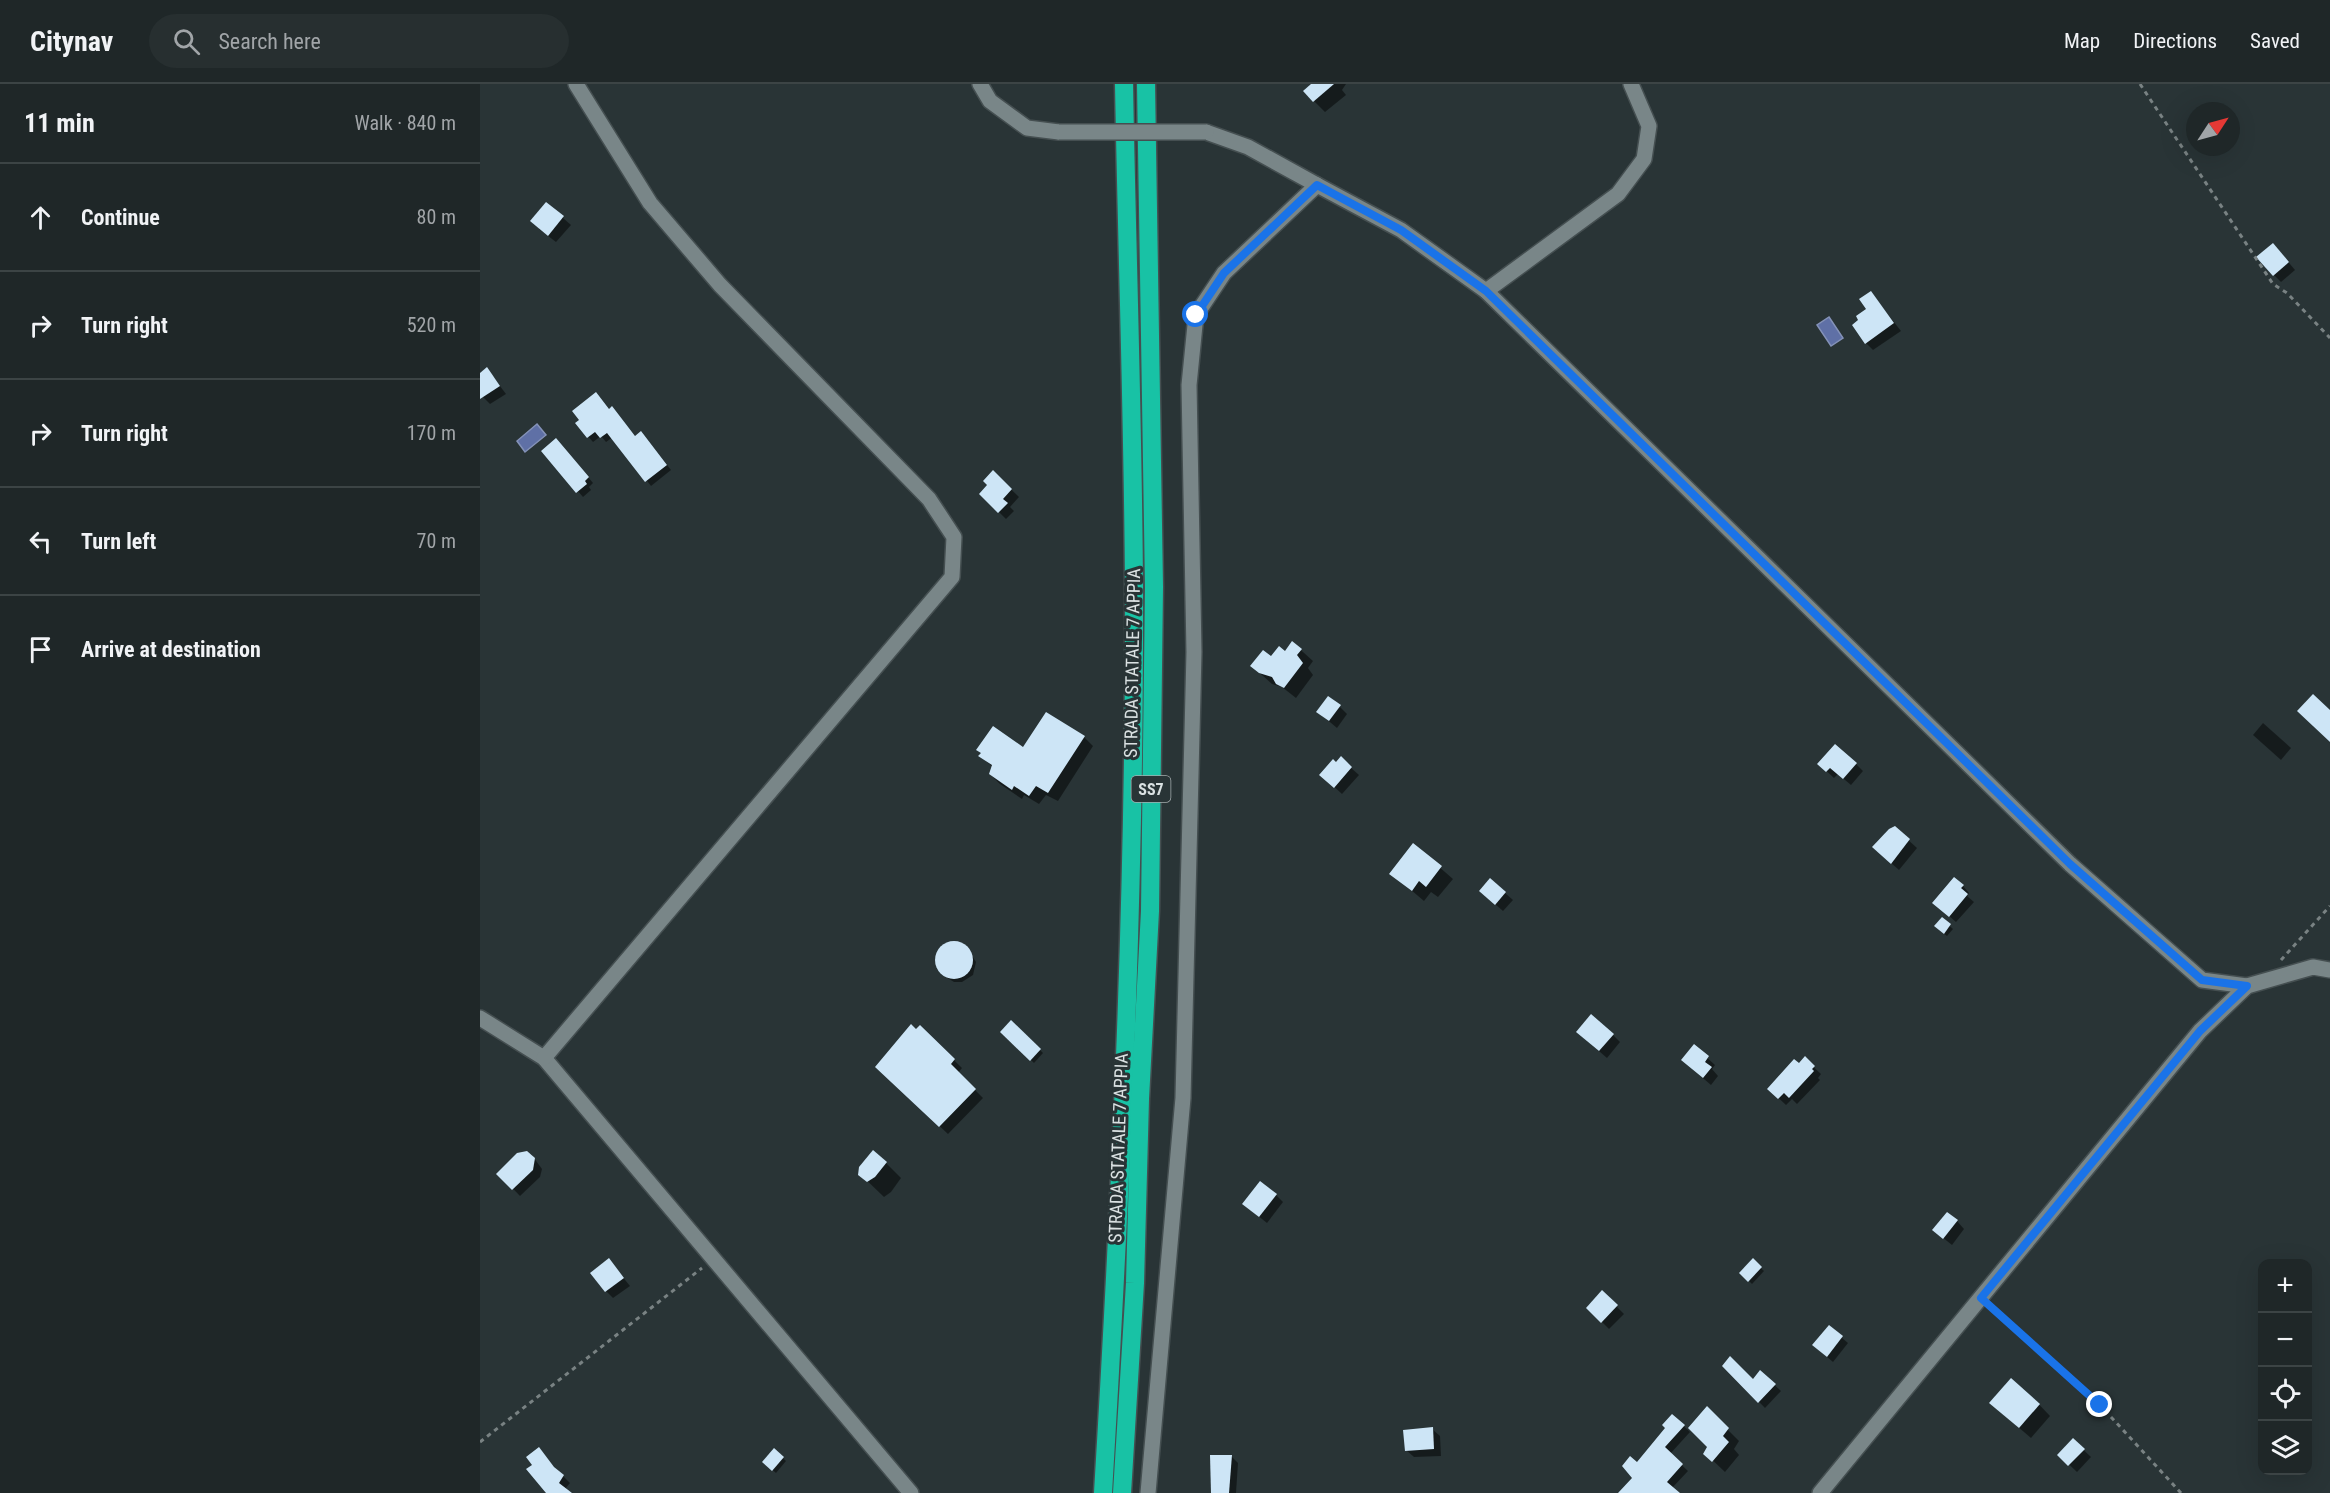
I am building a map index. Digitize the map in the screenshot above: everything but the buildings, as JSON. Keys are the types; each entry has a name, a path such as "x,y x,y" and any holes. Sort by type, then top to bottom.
{"highway":[{"name":"STRADA STATALE 7 APPIA","path":"1102,1493 1116,1284 1130,910 1134,587 1124,84"},
{"name":"STRADA STATALE 7 APPIA","path":"1122,1493 1135,1283 1140,1099 1150,911 1154,587 1146,84"}],"street":[{"path":"544,1058 952,577 954,537 929,499 720,285 650,203 576,84"},
{"path":"980,84 990,101 1027,128 1059,132 1206,132 1248,147 1401,230 1486,291 2070,864 2202,980 2254,984 2313,968 2330,970"},
{"path":"1486,291 1618,194 1644,159 1649,126 1631,84"},
{"path":"1148,1493 1183,1098 1194,652 1188,385 1196,315 1224,273 1317,185"},
{"path":"1820,1493 2200,1031 2254,984"},
{"path":"480,1018 544,1058 911,1493"}],"path":[{"path":"2140,84 2273,284 2287,293 2330,338"},
{"path":"2254,984 2330,906"},
{"path":"480,1442 713,1260"},
{"path":"1981,1298 2100,1405 2181,1493"}],"water":[{"path":"1829,317 1843,338 1831,346 1817,325"},
{"path":"537,424 546,435 525,452 517,441"}],"route":[{"path":"1196,315 1224,273 1317,185 1401,230 1486,291 2070,864 2202,980 2247,986 2200,1031 1981,1298 2100,1405"}]}
